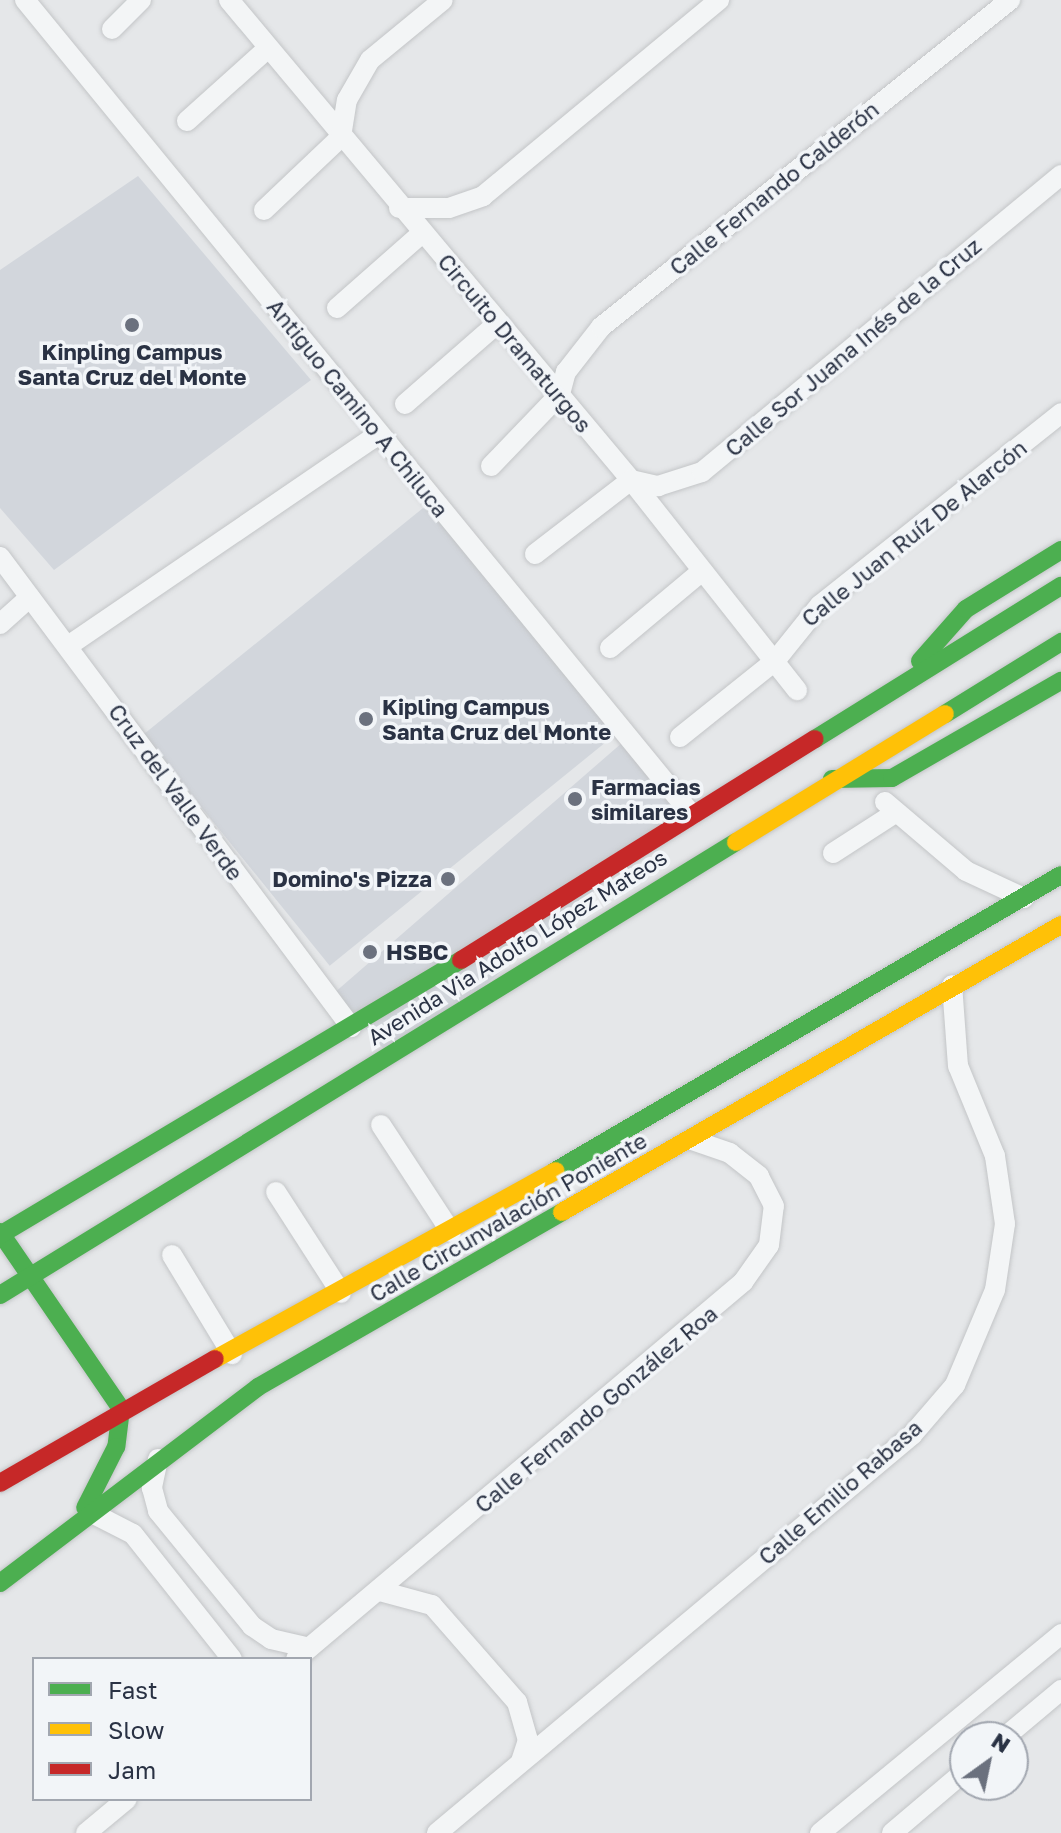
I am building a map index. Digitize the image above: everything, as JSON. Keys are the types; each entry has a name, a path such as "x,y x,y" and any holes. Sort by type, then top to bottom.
{"main road":[{"path":"906,677 966,609 1061,550"},
{"name":"Avenida Via Adolfo López Mateos","path":"1,1234 351,1027 692,815 906,677 1061,586"},
{"name":"Avenida Via Adolfo López Mateos","path":"0,1295 832,779 1061,642"},
{"path":"832,779 892,778 1061,681"},
{"name":"Calle Circunvalación Poniente","path":"0,1483 121,1409 232,1354 451,1232 1061,875"},
{"name":"Calle Circunvalación Poniente","path":"0,1583 159,1456 258,1387 1061,925"},
{"path":"1,1234 121,1409 116,1447 82,1518"}],"street":[{"name":"Antiguo Camino A Chiluca","path":"25,0 692,815"},
{"path":"112,29 141,0"},
{"name":"Circuito Dramaturgos","path":"229,0 399,208 631,480 797,690"},
{"path":"264,210 341,137 347,100 370,60 443,0"},
{"path":"399,208 449,208 483,196 719,0"},
{"name":"Calle Fernando Calderón","path":"491,466 560,394 566,372 601,327 1010,0"},
{"path":"187,121 268,48"},
{"name":"Calle Sor Juana Inés de la Cruz","path":"631,480 658,486 702,472 1061,175"},
{"path":"337,308 422,233"},
{"path":"405,404 498,323"},
{"name":"Calle Juan Ruíz De Alarcón","path":"680,737 775,661 820,605 1061,413"},
{"path":"68,646 379,434"},
{"path":"535,554 631,480"},
{"name":"Cruz del Valle Verde","path":"0,557 351,1027"},
{"path":"610,648 702,571"},
{"path":"0,624 30,597"},
{"path":"833,853 890,807 966,871 1024,898"},
{"name":"Calle Emilio Rabasa","path":"437,1833 912,1435 955,1385 995,1290 1005,1224 995,1156 958,1066 952,985"},
{"path":"381,1125 451,1232"},
{"name":"Calle Fernando González Roa","path":"302,1654 702,1322 761,1257 774,1206 759,1176 730,1153 692,1140"},
{"path":"276,1192 341,1293"},
{"path":"172,1255 232,1354"},
{"path":"159,1456 152,1488 158,1511 252,1626 302,1654"},
{"path":"82,1518 133,1534 230,1657"},
{"path":"380,1591 432,1605 517,1702 528,1740 521,1761"},
{"path":"820,1833 1061,1634"},
{"path":"1024,1721 1061,1690"},
{"path":"892,1833 949,1785"},
{"path":"86,1833 125,1801"}],"shaded area":[{"name":"Kinpling Campus Santa Cruz del Monte","path":"138,176 311,380 54,570 0,508 0,270"},
{"name":"Kipling Campus Santa Cruz del Monte","path":"428,504 615,735 330,966 143,735"},
{"path":"623,742 684,812 396,1063 335,993"}],"traffic: fast":[{"path":"920,661 966,609 1061,550"},
{"path":"815,739 1061,586"},
{"path":"945,714 1061,642"},
{"path":"832,779 892,778 1061,681"},
{"path":"0,1295 736,842"},
{"path":"555,1171 1061,875"},
{"path":"0,1235 461,960"},
{"path":"0,1583 258,1387 562,1212"},
{"path":"0,1232 121,1409 116,1447 85,1508"}],"traffic: slow":[{"path":"736,842 945,714"},
{"path":"562,1212 1061,925"},
{"path":"215,1359 555,1171"}],"traffic: jam":[{"path":"461,960 815,739"},
{"path":"0,1483 215,1359"}],"place":[{"name":"Kinpling Campus Santa Cruz del Monte","path":"132,325"},
{"name":"Kipling Campus Santa Cruz del Monte","path":"366,719"},
{"name":"Farmacias similares","path":"575,799"},
{"name":"Domino's Pizza","path":"448,879"},
{"name":"HSBC","path":"370,952"}]}
